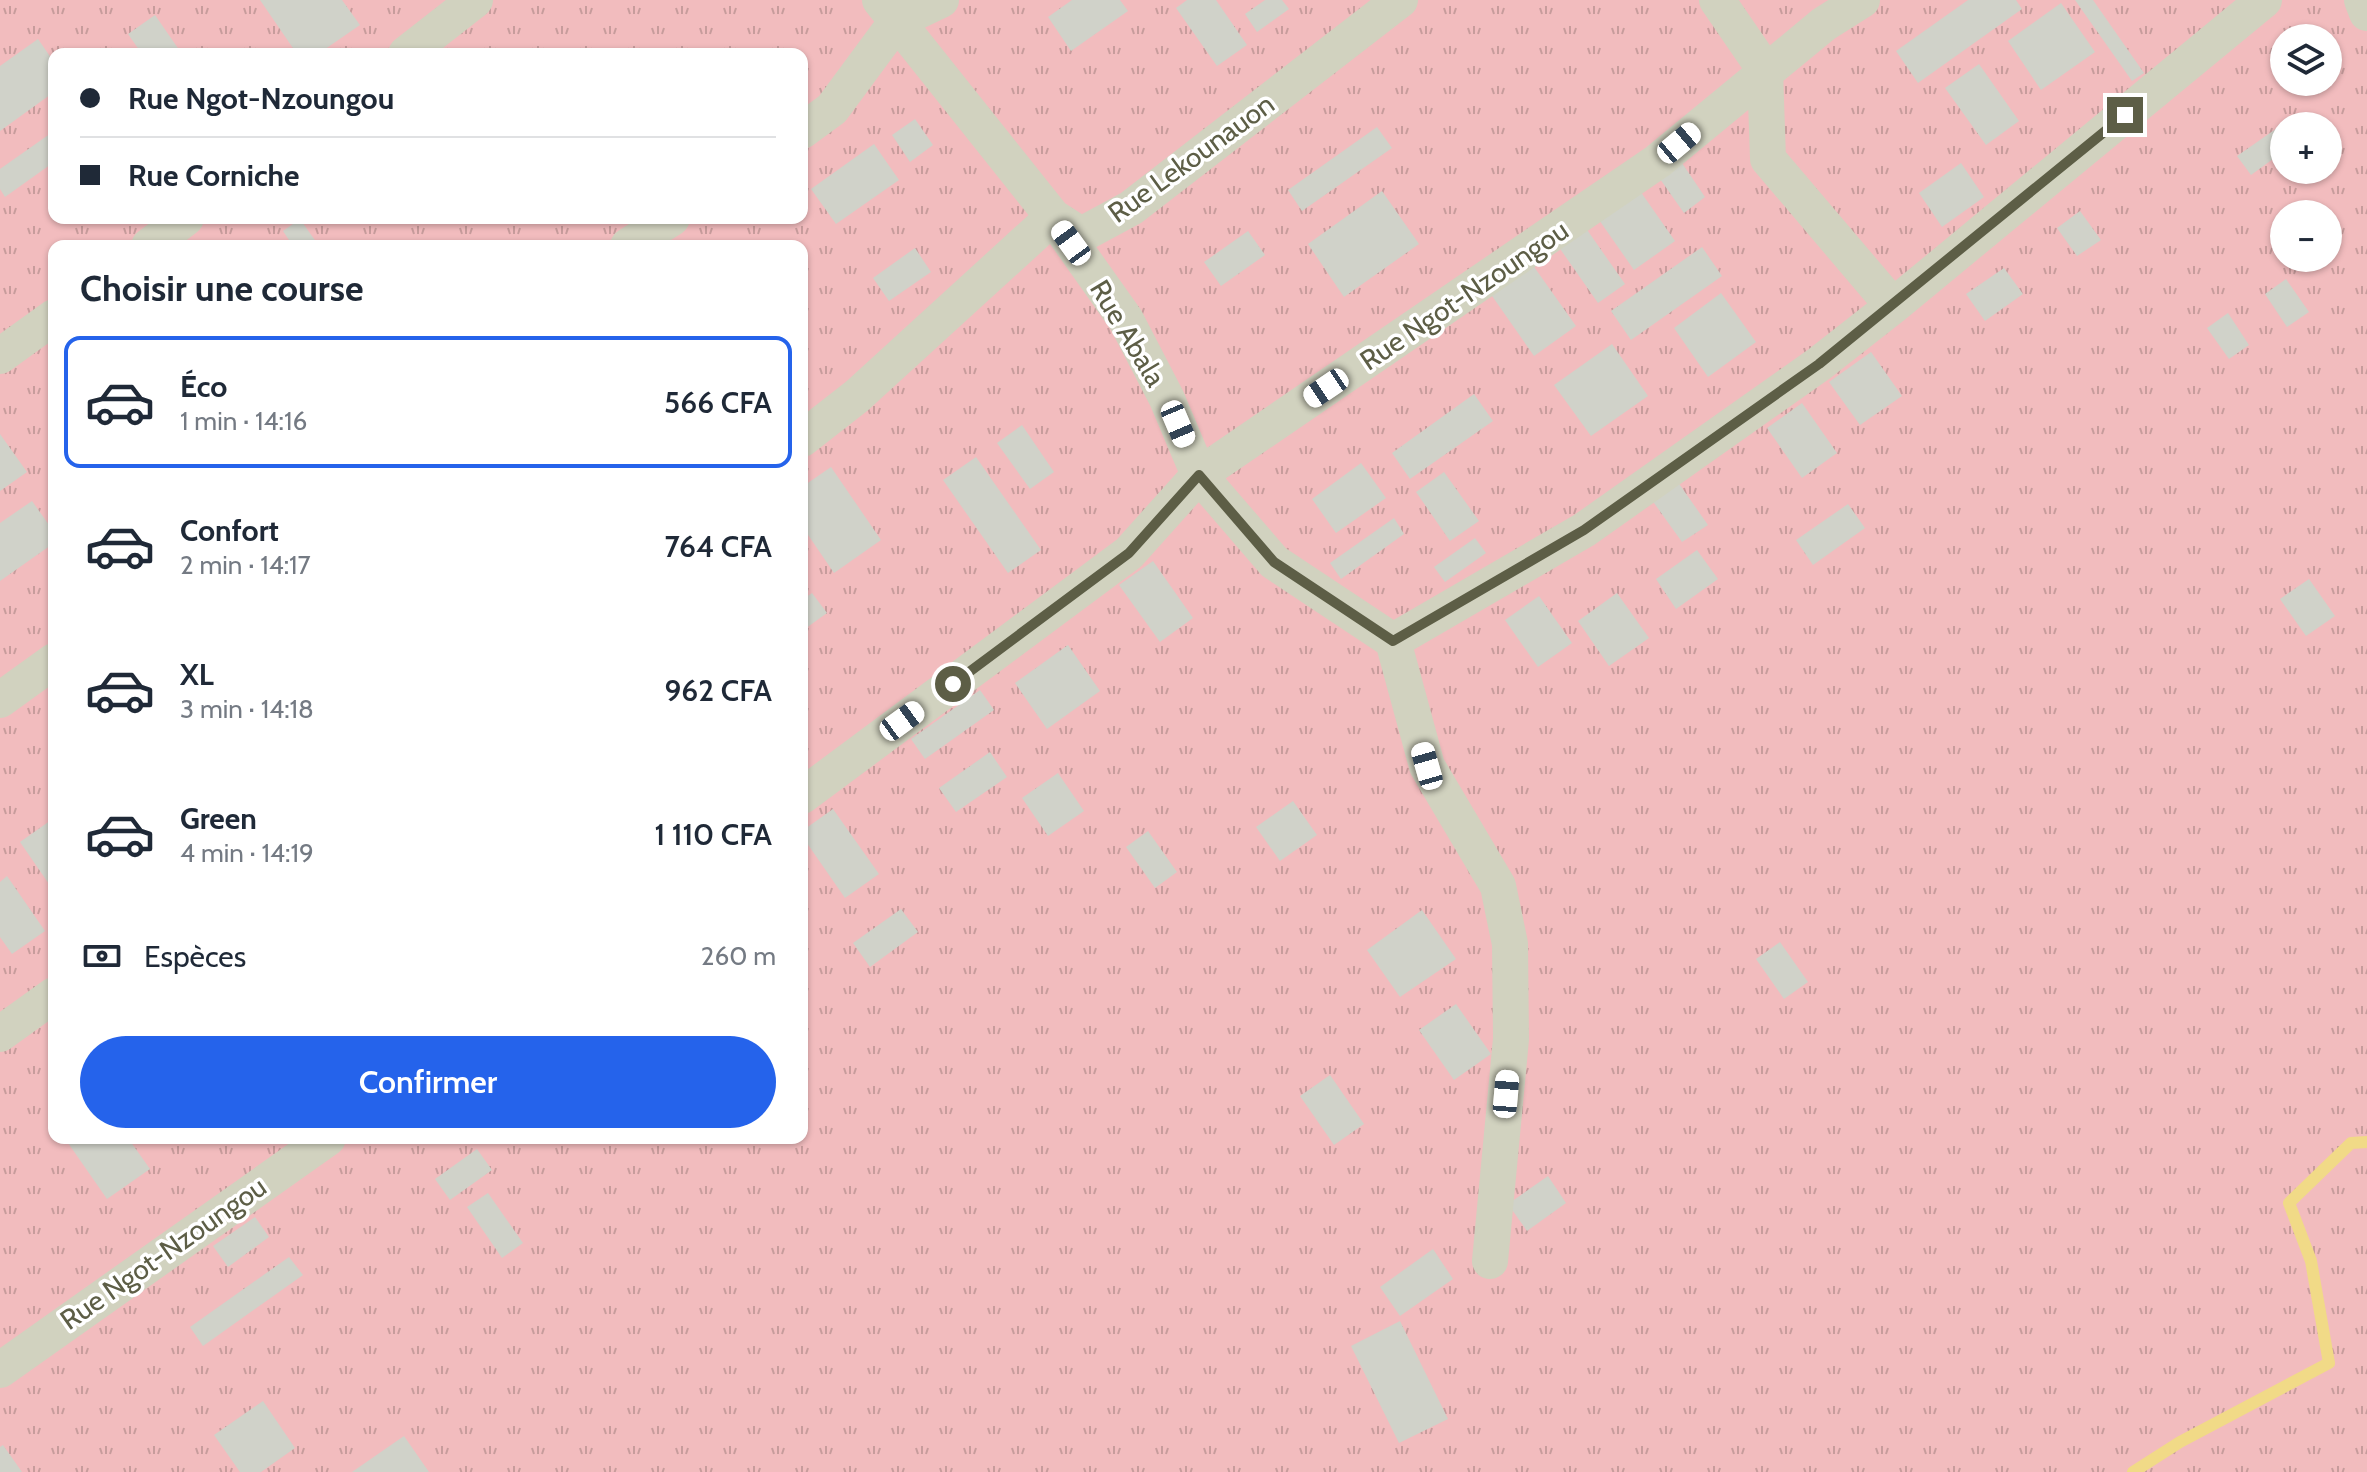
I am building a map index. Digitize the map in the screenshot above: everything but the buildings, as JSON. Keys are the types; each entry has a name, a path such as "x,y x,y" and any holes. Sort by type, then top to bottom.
{"street":[{"path":"414,48 475,0"},
{"path":"808,127 832,109 888,11 941,0"},
{"name":"Rue Lekounauon","path":"1053,217 1081,235 1131,208 1400,0"},
{"path":"1717,0 1765,70 1768,159 1893,306"},
{"name":"Rue Ngot-Nzoungou","path":"808,792 1129,553 1199,475 1658,161 1765,70 1824,24 1862,0"},
{"path":"1490,1261 1511,1039 1510,944 1498,886 1427,766 1393,641 1584,530 1819,364 2264,0"},
{"path":"2362,0 2367,13"},
{"name":"Rue Abala","path":"888,11 1053,217 1126,320 1167,399 1199,475 1274,562 1393,641"},
{"path":"808,434 857,396 1053,217"},
{"path":"157,240 178,224"},
{"path":"637,240 663,224"},
{"path":"0,356 48,321"},
{"path":"0,700 48,665"},
{"path":"0,1034 48,999"},
{"name":"Rue Ngot-Nzoungou","path":"0,1370 320,1144"}],"green space":[{"path":"0,0 2367,0 2367,1472 0,1472"}],"waterway":[{"path":"2133,1472 2180,1442 2329,1363 2311,1261 2289,1203 2351,1143 2367,1142"}],"route":[{"path":"953,684 1129,553 1199,475 1274,562 1393,641 1584,530 1819,364 2125,115"}]}
